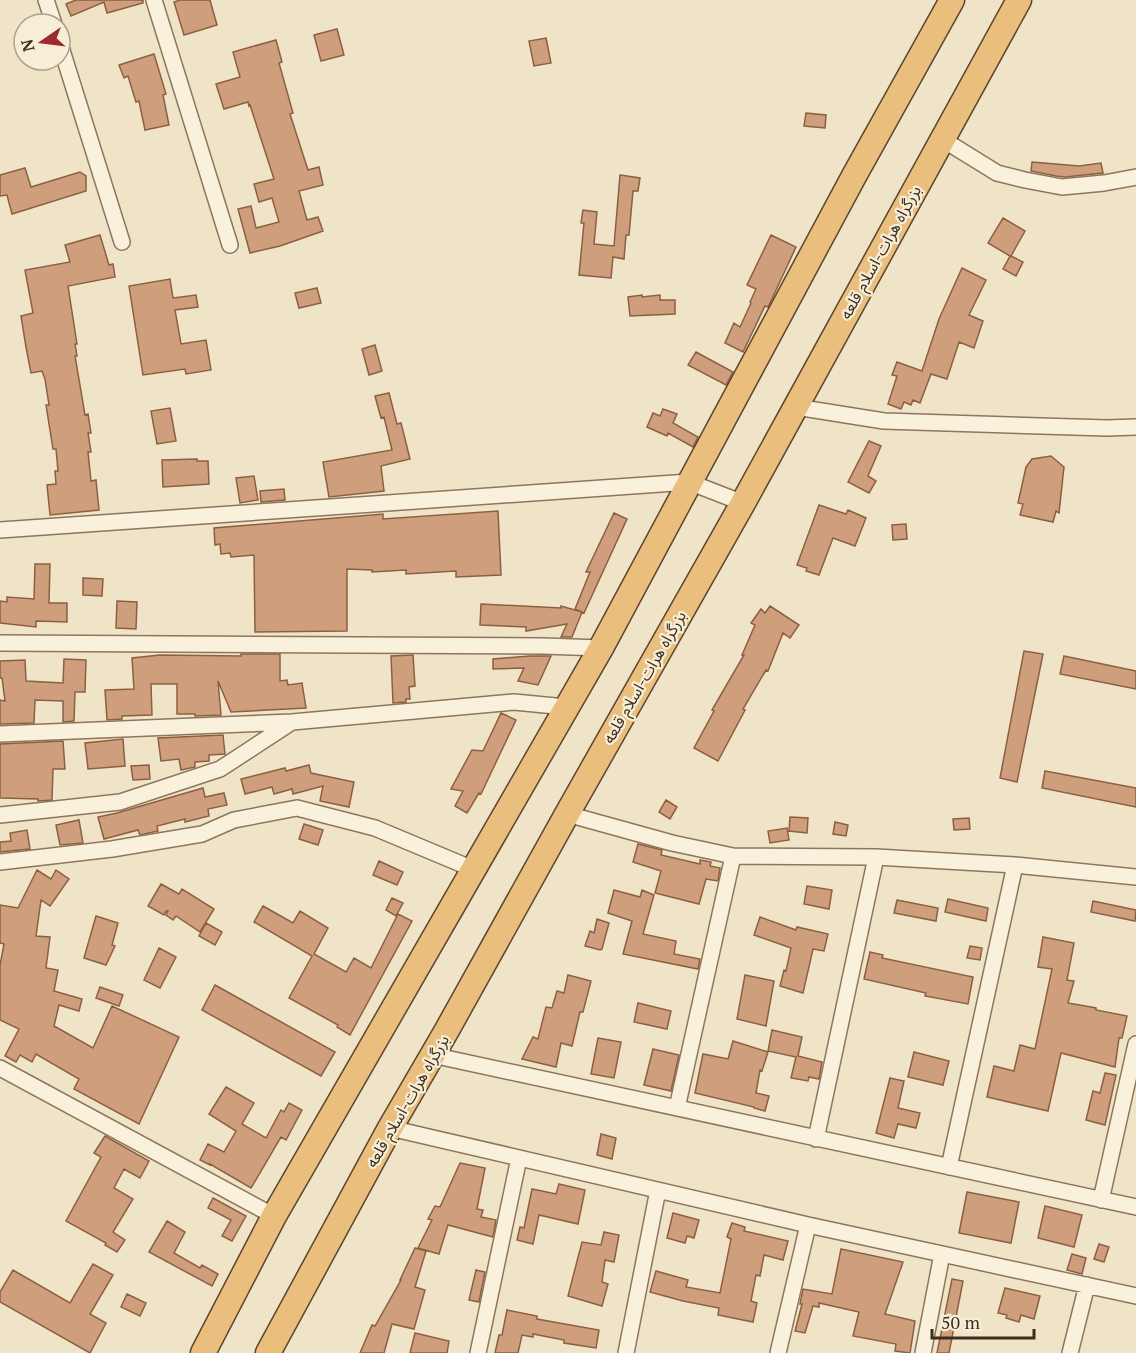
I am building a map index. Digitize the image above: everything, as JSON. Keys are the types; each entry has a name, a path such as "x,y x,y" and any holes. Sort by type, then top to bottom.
{"highway":[{"path":"203,1353 274,1216 601,648 854,176 952,0"},
{"name":"بزرگراه هرات-اسلام قلعه","path":"268,1353 390,1128 743,503 1019,0"}],"street":[{"path":"153,0 230,245"},
{"path":"69,72 122,242"},
{"path":"942,139 997,172 1025,180 1062,187 1136,177"},
{"path":"796,407 884,421 1136,427"},
{"path":"0,530 689,482 743,503"},
{"path":"0,643 601,648"},
{"path":"0,734 292,722 514,702 566,707"},
{"path":"0,815 120,802 220,769 292,722"},
{"path":"0,862 112,849 201,834 234,819 297,808 375,828 473,869"},
{"path":"567,814 672,843 733,856 876,857 1015,865 1136,877"},
{"path":"677,1108 733,856"},
{"path":"816,1139 876,857"},
{"path":"949,1167 1015,865"},
{"path":"1101,1200 1136,1044"},
{"path":"432,1055 1136,1207"},
{"path":"0,1068 274,1216"},
{"path":"390,1128 808,1225 1136,1296"},
{"path":"478,1353 519,1158"},
{"path":"626,1353 658,1190"},
{"path":"778,1353 808,1225"},
{"path":"922,1353 942,1254"},
{"path":"1071,1353 1086,1285"}],"building":[{"path":"76,0 143,0 143,3 107,13 104,2 72,16 66,4"},
{"path":"210,0 217,25 184,35 174,2"},
{"path":"337,29 344,55 321,61 314,35"},
{"path":"546,38 551,63 534,66 529,41"},
{"path":"276,40 282,62 279,63 293,113 290,114 308,170 319,167 323,185 299,191 307,220 318,217 323,231 280,246 250,253 238,209 251,206 256,228 279,222 272,198 259,202 254,184 274,179 250,105 248,102 224,109 216,84 240,77 233,52"},
{"path":"154,54 166,94 163,95 169,125 145,130 139,101 136,102 128,76 124,78 119,65"},
{"path":"806,113 826,115 825,128 804,126"},
{"path":"1032,162 1079,166 1101,163 1103,173 1056,176 1031,171"},
{"path":"25,168 31,187 80,172 86,176 86,191 12,214 7,195 0,196 0,175"},
{"path":"620,175 640,178 638,191 633,191 629,235 626,235 624,259 613,257 611,278 579,275 583,210 597,212 594,244 614,246"},
{"path":"1003,218 1025,231 1011,256 1023,262 1016,276 1003,269 1010,256 988,243"},
{"path":"100,235 109,265 113,264 115,277 68,286 77,344 75,344 77,356 75,356 85,415 88,414 91,433 88,433 91,452 88,452 91,481 96,480 99,510 50,515 47,485 56,484 55,471 58,471 56,449 53,449 46,405 49,405 45,379 42,371 31,373 26,347 21,316 33,313 25,270 70,262 65,245"},
{"path":"771,235 796,247 768,307 765,306 743,352 725,343 734,323 740,327 751,303 756,289 747,285"},
{"path":"962,268 986,280 969,315 983,321 974,348 959,342 947,379 931,374 920,403 913,400 911,405 904,402 901,409 888,404 897,376 892,375 897,362 922,371 939,319"},
{"path":"170,279 173,298 196,295 198,307 175,310 181,344 206,340 211,370 186,374 185,369 143,375 129,286"},
{"path":"317,288 321,303 299,308 295,293"},
{"path":"642,295 642,297 660,295 660,300 675,300 675,314 630,316 628,297"},
{"path":"375,345 382,371 369,375 362,349"},
{"path":"696,352 733,372 726,385 688,365"},
{"path":"389,393 397,424 401,423 410,459 381,466 384,491 329,497 323,462 392,450 384,417 381,418 375,396"},
{"path":"170,408 176,441 157,444 151,411"},
{"path":"663,409 677,414 673,423 698,437 693,447 668,433 667,436 647,427 653,413 660,416"},
{"path":"869,441 881,446 868,476 876,481 869,493 848,482"},
{"path":"1051,456 1064,467 1059,513 1056,511 1053,522 1020,515 1023,504 1018,503 1026,467 1032,459"},
{"path":"197,459 197,461 208,461 209,484 163,487 162,460"},
{"path":"254,476 258,500 240,503 236,478"},
{"path":"284,489 285,500 261,502 260,491"},
{"path":"819,505 846,514 848,510 866,518 855,546 833,538 819,575 797,565"},
{"path":"498,511 501,575 456,577 456,571 406,574 406,570 372,572 372,570 347,569 347,631 255,632 254,555 231,557 230,553 221,554 220,544 215,545 214,528 383,514 383,519"},
{"path":"614,513 627,519 584,613 575,609 590,572 586,572"},
{"path":"906,524 907,539 893,540 892,525"},
{"path":"35,564 50,564 49,603 67,603 67,622 36,621 36,627 0,623 0,601 7,602 7,597 34,599"},
{"path":"83,578 103,579 102,596 83,595"},
{"path":"117,601 137,602 136,629 116,628"},
{"path":"481,604 561,608 561,606 582,612 572,637 561,637 567,624 526,631 526,627 480,625"},
{"path":"770,606 799,625 790,638 783,633 768,671 766,670 743,709 745,710 718,761 694,748 714,711 712,710 744,655 742,655 755,625 751,623 761,609 765,613"},
{"path":"1024,651 1043,654 1017,782 1000,778"},
{"path":"241,654 280,654 280,681 287,680 288,685 302,683 306,708 231,712 218,681 221,715 177,714 177,684 151,684 152,715 122,716 122,719 107,720 105,690 134,689 132,658 160,655 241,656"},
{"path":"413,655 415,686 409,687 410,699 406,699 406,702 393,703 391,656"},
{"path":"551,656 538,685 518,681 524,668 493,669 493,659"},
{"path":"1064,656 1136,671 1136,689 1060,674"},
{"path":"64,659 86,660 85,692 75,692 74,721 63,722 63,701 35,700 34,723 0,724 0,700 5,701 2,678 0,678 0,661 25,660 26,681 63,683"},
{"path":"501,713 516,720 481,794 479,793 467,813 455,806 463,791 451,789 472,750 483,751"},
{"path":"223,735 225,754 209,755 209,761 195,762 195,767 181,770 179,759 161,761 158,738"},
{"path":"123,739 125,766 88,769 85,743"},
{"path":"63,741 65,769 53,769 52,800 0,798 0,744"},
{"path":"149,765 150,779 133,780 131,766"},
{"path":"309,765 311,773 354,782 349,807 320,801 323,786 293,794 292,789 274,794 272,787 245,794 241,779 285,768 286,771"},
{"path":"1045,771 1136,788 1136,807 1042,788"},
{"path":"203,788 205,797 224,793 227,805 208,809 209,816 157,826 158,831 140,835 138,830 104,839 98,817"},
{"path":"666,800 677,807 670,819 659,812"},
{"path":"790,817 808,818 807,833 789,831"},
{"path":"969,818 970,829 954,830 953,819"},
{"path":"79,820 83,843 60,845 56,825"},
{"path":"835,822 848,825 846,836 833,834"},
{"path":"304,824 323,830 318,845 299,839"},
{"path":"787,828 789,840 770,843 768,831"},
{"path":"27,830 30,849 0,852 0,842 11,841 10,833"},
{"path":"638,844 662,850 661,855 700,864 700,860 711,862 710,866 720,868 718,881 706,879 699,904 655,893 661,871 633,862"},
{"path":"379,861 403,872 397,885 373,875"},
{"path":"37,870 51,879 56,870 69,879 50,906 41,900 36,936 50,937 46,968 58,970 54,991 82,999 79,1011 59,1005 54,1026 93,1048 112,1006 179,1037 139,1124 74,1089 79,1079 36,1054 32,1062 20,1055 16,1062 5,1056 19,1029 0,1020 0,965 4,944 0,943 0,905 18,908"},
{"path":"161,884 179,894 182,889 214,909 200,932 176,916 173,920 166,915 168,911 164,915 148,906"},
{"path":"807,886 832,890 829,909 804,904"},
{"path":"614,890 640,897 642,890 654,895 643,934 676,941 674,954 700,959 698,969 623,954 632,921 608,913"},
{"path":"392,898 403,903 396,916 386,910"},
{"path":"948,899 988,908 986,921 945,912"},
{"path":"897,900 938,908 936,921 894,913"},
{"path":"1093,901 1136,910 1135,921 1091,912"},
{"path":"263,906 293,923 300,911 328,928 314,954 346,972 354,958 371,968 398,914 412,921 350,1035 337,1027 338,1025 289,998 312,956 254,922"},
{"path":"96,916 118,923 112,945 115,946 106,965 84,958"},
{"path":"760,917 796,930 797,927 828,934 824,951 813,949 803,993 780,986 791,948 754,935"},
{"path":"597,919 609,923 600,950 585,946 590,931 594,933"},
{"path":"206,923 222,932 215,945 199,936"},
{"path":"1043,937 1074,943 1067,980 1074,981 1068,1003 1127,1016 1122,1038 1119,1038 1115,1067 1061,1053 1048,1111 987,1097 994,1066 1014,1071 1020,1045 1035,1049 1052,969 1038,967"},
{"path":"970,946 982,948 980,960 967,958"},
{"path":"159,948 176,957 160,988 144,980"},
{"path":"870,952 883,955 882,958 973,977 968,1004 925,996 926,993 864,979"},
{"path":"568,975 591,981 583,1012 580,1012 572,1046 561,1043 556,1067 522,1059 533,1037 538,1039 546,1007 552,1008 557,991 564,993"},
{"path":"745,975 774,981 766,1026 737,1019"},
{"path":"215,985 335,1052 321,1076 202,1010"},
{"path":"100,987 123,995 119,1006 96,998"},
{"path":"638,1003 671,1011 667,1029 634,1022"},
{"path":"772,1030 802,1037 798,1056 822,1062 819,1079 809,1077 808,1081 791,1078 796,1057 768,1051"},
{"path":"598,1038 621,1042 614,1078 591,1074"},
{"path":"733,1041 768,1052 762,1071 760,1070 756,1093 769,1096 765,1111 695,1093 703,1054 728,1059"},
{"path":"653,1049 679,1055 671,1091 644,1085"},
{"path":"914,1052 949,1061 943,1085 908,1077"},
{"path":"1105,1073 1116,1075 1105,1125 1086,1120 1093,1091 1100,1093"},
{"path":"890,1078 904,1081 898,1108 920,1113 916,1128 898,1124 894,1138 876,1133"},
{"path":"226,1087 254,1103 242,1124 266,1138 281,1110 284,1112 289,1103 302,1110 286,1140 281,1137 251,1188 200,1160 208,1144 224,1152 236,1131 209,1114"},
{"path":"601,1134 616,1138 612,1159 597,1155"},
{"path":"105,1136 149,1161 140,1178 124,1169 114,1188 133,1199 113,1232 125,1240 117,1252 105,1245 106,1243 66,1221 101,1157 94,1153"},
{"path":"460,1163 485,1168 477,1209 483,1210 481,1217 496,1220 493,1237 448,1225 439,1254 418,1248 432,1220 428,1219 435,1206 440,1207"},
{"path":"559,1184 585,1190 578,1224 539,1215 533,1244 517,1240 520,1227 524,1228 532,1189 556,1194"},
{"path":"967,1192 1019,1202 1011,1243 959,1233"},
{"path":"213,1198 246,1216 232,1241 222,1236 231,1220 208,1208"},
{"path":"1045,1206 1082,1215 1074,1247 1038,1238"},
{"path":"673,1213 699,1220 694,1238 687,1236 685,1243 667,1238"},
{"path":"167,1221 185,1232 174,1253 200,1268 202,1265 218,1274 212,1286 149,1252"},
{"path":"732,1223 745,1227 744,1231 788,1241 783,1260 764,1255 760,1276 756,1275 751,1301 757,1303 753,1322 718,1315 719,1308 650,1292 656,1271 688,1280 686,1287 720,1293 731,1239 727,1237"},
{"path":"604,1232 619,1235 614,1262 605,1260 602,1282 608,1284 602,1306 568,1296 582,1242 601,1245"},
{"path":"1099,1244 1109,1247 1104,1262 1094,1259"},
{"path":"415,1248 426,1251 415,1287 425,1290 414,1329 392,1324 384,1353 360,1353 372,1325 375,1326 401,1280"},
{"path":"841,1249 903,1262 885,1314 915,1321 910,1353 895,1351 896,1344 853,1336 859,1312 819,1303 819,1307 813,1306 805,1333 795,1331 802,1304 800,1304 803,1289 832,1294"},
{"path":"1072,1254 1086,1258 1082,1274 1067,1270"},
{"path":"93,1264 113,1275 90,1314 106,1323 90,1353 0,1302 0,1292 13,1270 70,1303"},
{"path":"476,1270 485,1272 479,1302 469,1300"},
{"path":"952,1279 963,1281 949,1353 937,1353"},
{"path":"1005,1288 1040,1296 1034,1319 1021,1315 1019,1322 998,1313"},
{"path":"127,1294 146,1303 140,1316 121,1307"},
{"path":"507,1310 537,1316 537,1319 599,1330 596,1348 564,1343 564,1340 533,1334 533,1337 522,1335 518,1353 495,1353 499,1335 502,1335"},
{"path":"415,1333 449,1341 447,1353 410,1353"}]}
